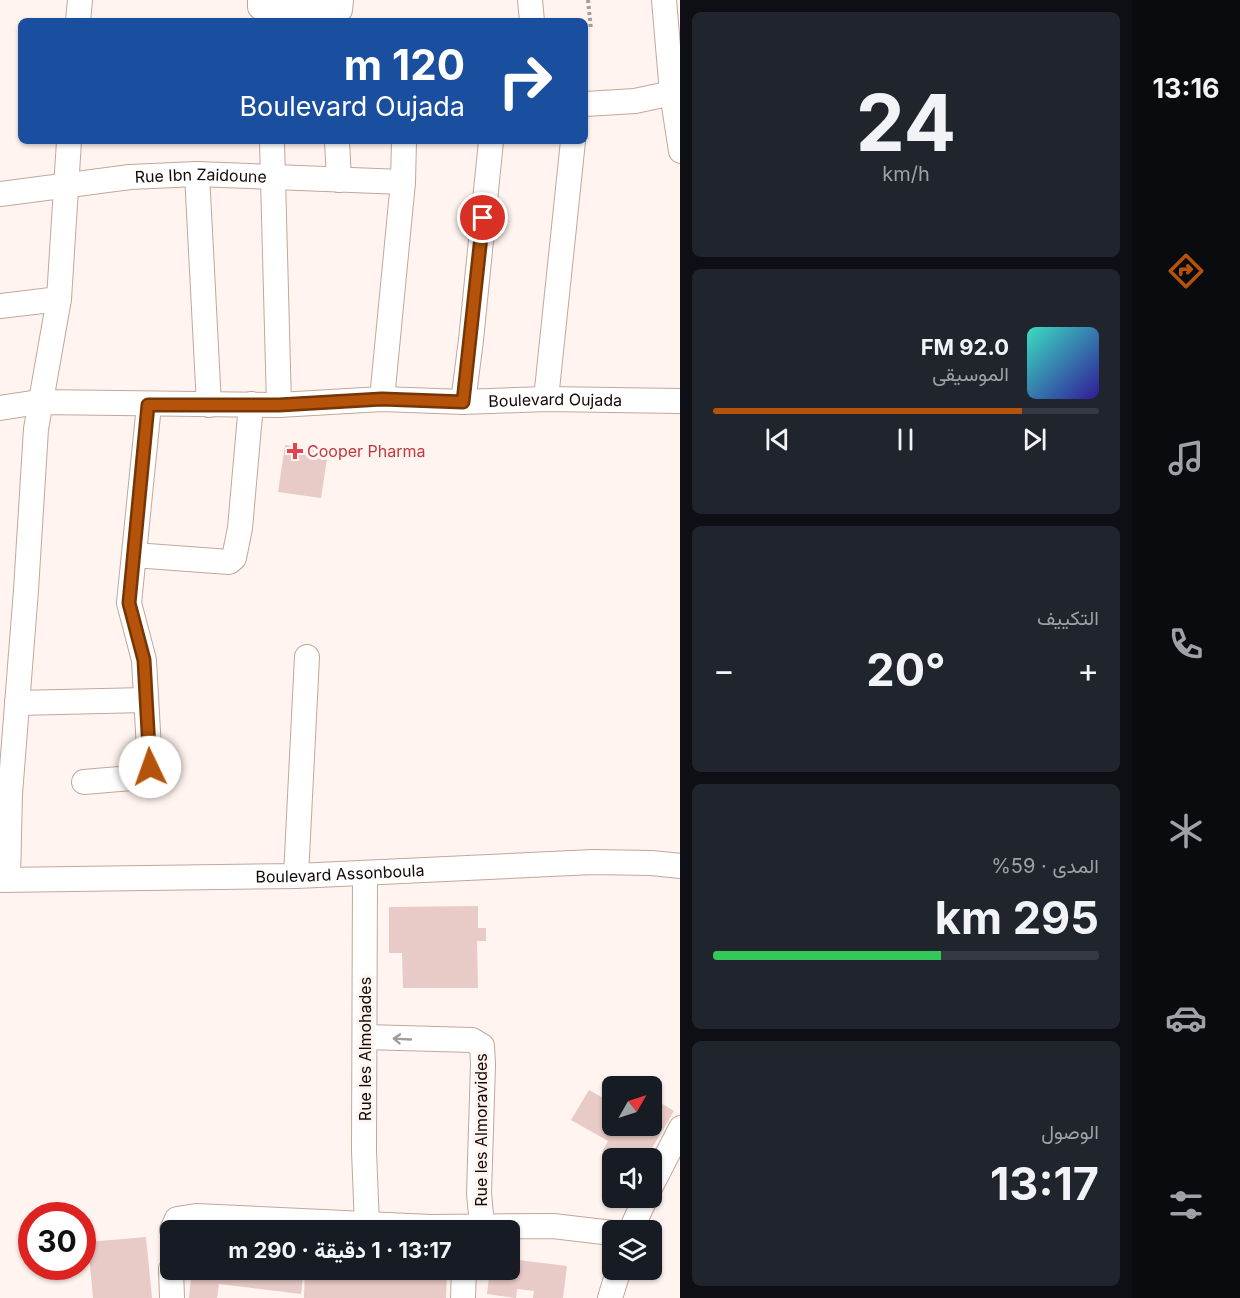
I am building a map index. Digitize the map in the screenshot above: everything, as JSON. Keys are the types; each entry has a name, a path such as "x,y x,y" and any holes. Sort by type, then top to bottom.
{"street":[{"path":"78,18 80,0"},
{"path":"260,0 260,7 265,11 340,5"},
{"path":"530,0 532,18"},
{"path":"664,0 680,139"},
{"path":"588,104 635,101 676,92"},
{"path":"4,880 36,429 59,298 69,144"},
{"path":"272,144 279,405"},
{"path":"337,144 339,180"},
{"path":"382,399 403,182 404,144"},
{"path":"463,402 491,144"},
{"path":"546,399 573,144"},
{"path":"197,174 209,405"},
{"name":"Rue Ibn Zaidoune","path":"0,194 130,177 197,174 403,182"},
{"path":"0,306 59,298"},
{"name":"Boulevard Oujada","path":"0,408 39,402 279,405 382,399 463,402 546,399 680,401"},
{"path":"134,555 229,561 234,558 240,528 251,404"},
{"path":"84,782 143,777 150,767 144,660 129,603 148,405"},
{"path":"296,876 307,657"},
{"path":"17,703 145,700"},
{"name":"Boulevard Assonboula","path":"4,880 296,876 593,862 680,866"},
{"name":"Rue les Almohades","path":"365,873 366,1220"},
{"name":"Rue les Almoravides","path":"365,1037 472,1040 482,1046 479,1185 472,1220"},
{"path":"662,1165 680,1130"},
{"path":"177,1220 187,1216 287,1220"},
{"path":"520,1226 553,1226 602,1232"},
{"path":"171,1280 172,1298"},
{"path":"463,1298 464,1280"},
{"path":"610,1298 616,1280"}],"path":[{"path":"588,0 591,29"}],"building":[{"path":"285,445 328,452 321,498 278,492"},
{"path":"478,906 478,928 486,928 486,941 477,941 478,988 403,988 402,953 389,953 389,907"},
{"path":"589,1090 602,1097 602,1136 659,1136 652,1148 604,1148 608,1141 571,1120"},
{"path":"662,1104 674,1111 662,1131"},
{"path":"146,1237 152,1298 93,1298 91,1280 96,1280 96,1241"},
{"path":"520,1260 567,1266 563,1298 533,1298 534,1291 517,1289 516,1298 487,1294 489,1280 520,1280"},
{"path":"191,1280 303,1280 301,1294 219,1284 217,1298 189,1298"},
{"path":"305,1280 447,1280 446,1298 304,1298"}],"place":[{"name":"Cooper Pharma","path":"295,451"}],"route":[{"path":"150,767 145,700 146,672 129,603 148,405 279,405 382,399 463,402 483,218"}]}
